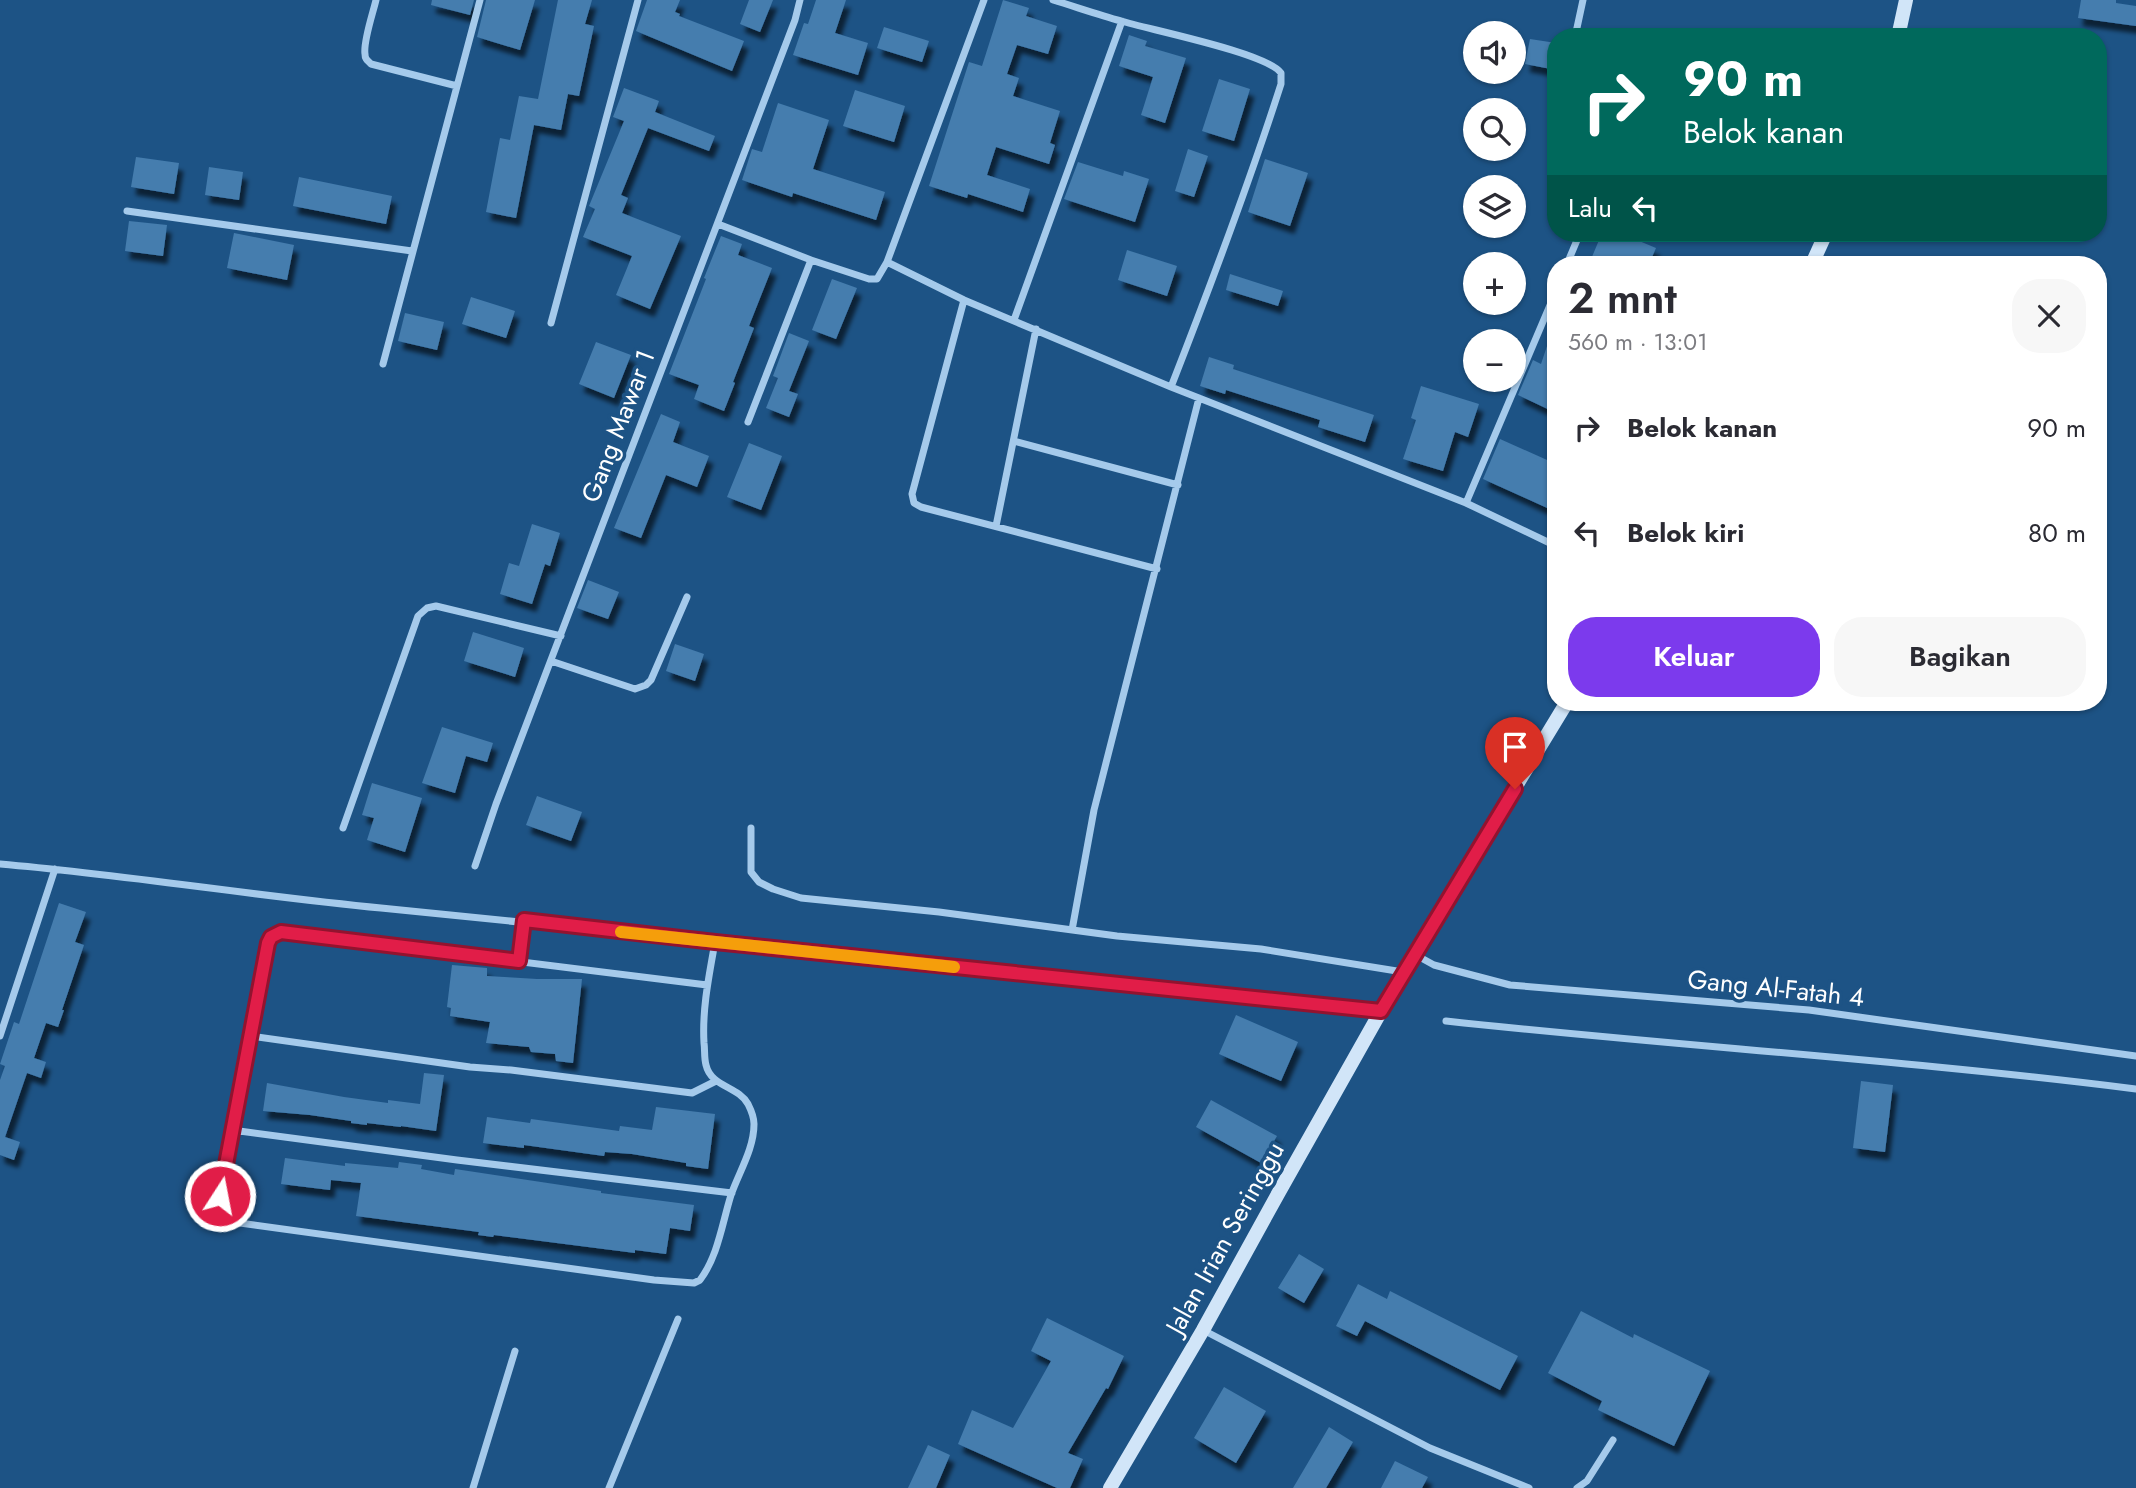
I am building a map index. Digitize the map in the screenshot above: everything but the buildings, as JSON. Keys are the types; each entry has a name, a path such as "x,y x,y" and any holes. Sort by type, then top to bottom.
{"street":[{"path":"376,0 365,46 364,55 367,60 371,64 457,86"},
{"path":"383,364 480,0"},
{"path":"551,323 638,0"},
{"name":"Gang Mawar 1","path":"475,866 496,804 718,224 800,0"},
{"path":"718,224 811,260 869,279 877,279 887,262 984,0"},
{"path":"1053,0 1122,22 1236,52 1271,64 1282,73 1245,195 1171,387"},
{"path":"1578,28 1583,0"},
{"path":"1900,28 1906,0"},
{"path":"1014,320 1122,22"},
{"path":"127,211 412,251"},
{"path":"748,422 811,260"},
{"path":"887,262 964,300 1171,387 1466,503 1547,542"},
{"path":"964,300 912,494 914,503 1157,569"},
{"path":"1466,503 1547,312"},
{"path":"996,526 1036,329"},
{"path":"1072,930 1094,810 1199,398"},
{"path":"1014,441 1178,485"},
{"path":"551,661 635,689 646,685 651,680 687,597"},
{"path":"343,828 418,616 427,608 436,606 561,636"},
{"path":"751,828 751,872 759,882 801,898 939,912 1117,936 1261,949 1403,974 1562,711"},
{"path":"0,864 378,908 524,920 1381,1011"},
{"path":"0,1036 55,869"},
{"path":"519,961 524,920"},
{"path":"707,985 281,932 271,937 268,943 220,1196 221,1215 226,1220 654,1280 694,1283 700,1280 714,1254 732,1193 746,1159 754,1124 747,1101 716,1081 706,1065 704,999 707,985 715,942"},
{"name":"Gang Al-Fatah 4","path":"1414,954 1434,965 1510,985 1809,1010 2136,1056"},
{"name":"Jalan Irian Seringgu","path":"1110,1488 1203,1330 1403,974"},
{"path":"1446,1021 1602,1038 2014,1074 2136,1089"},
{"path":"250,1036 470,1067 692,1093 716,1081"},
{"path":"232,1130 732,1193"},
{"path":"609,1488 678,1319"},
{"path":"1203,1330 1430,1448 1529,1488"},
{"path":"473,1488 515,1351"},
{"path":"1577,1488 1587,1481 1614,1440"}],"slow traffic":[{"path":"621,932 954,967"}],"route":[{"path":"220,1196 268,943 271,937 281,932 519,961 524,920 1381,1011 1515,789"}]}
